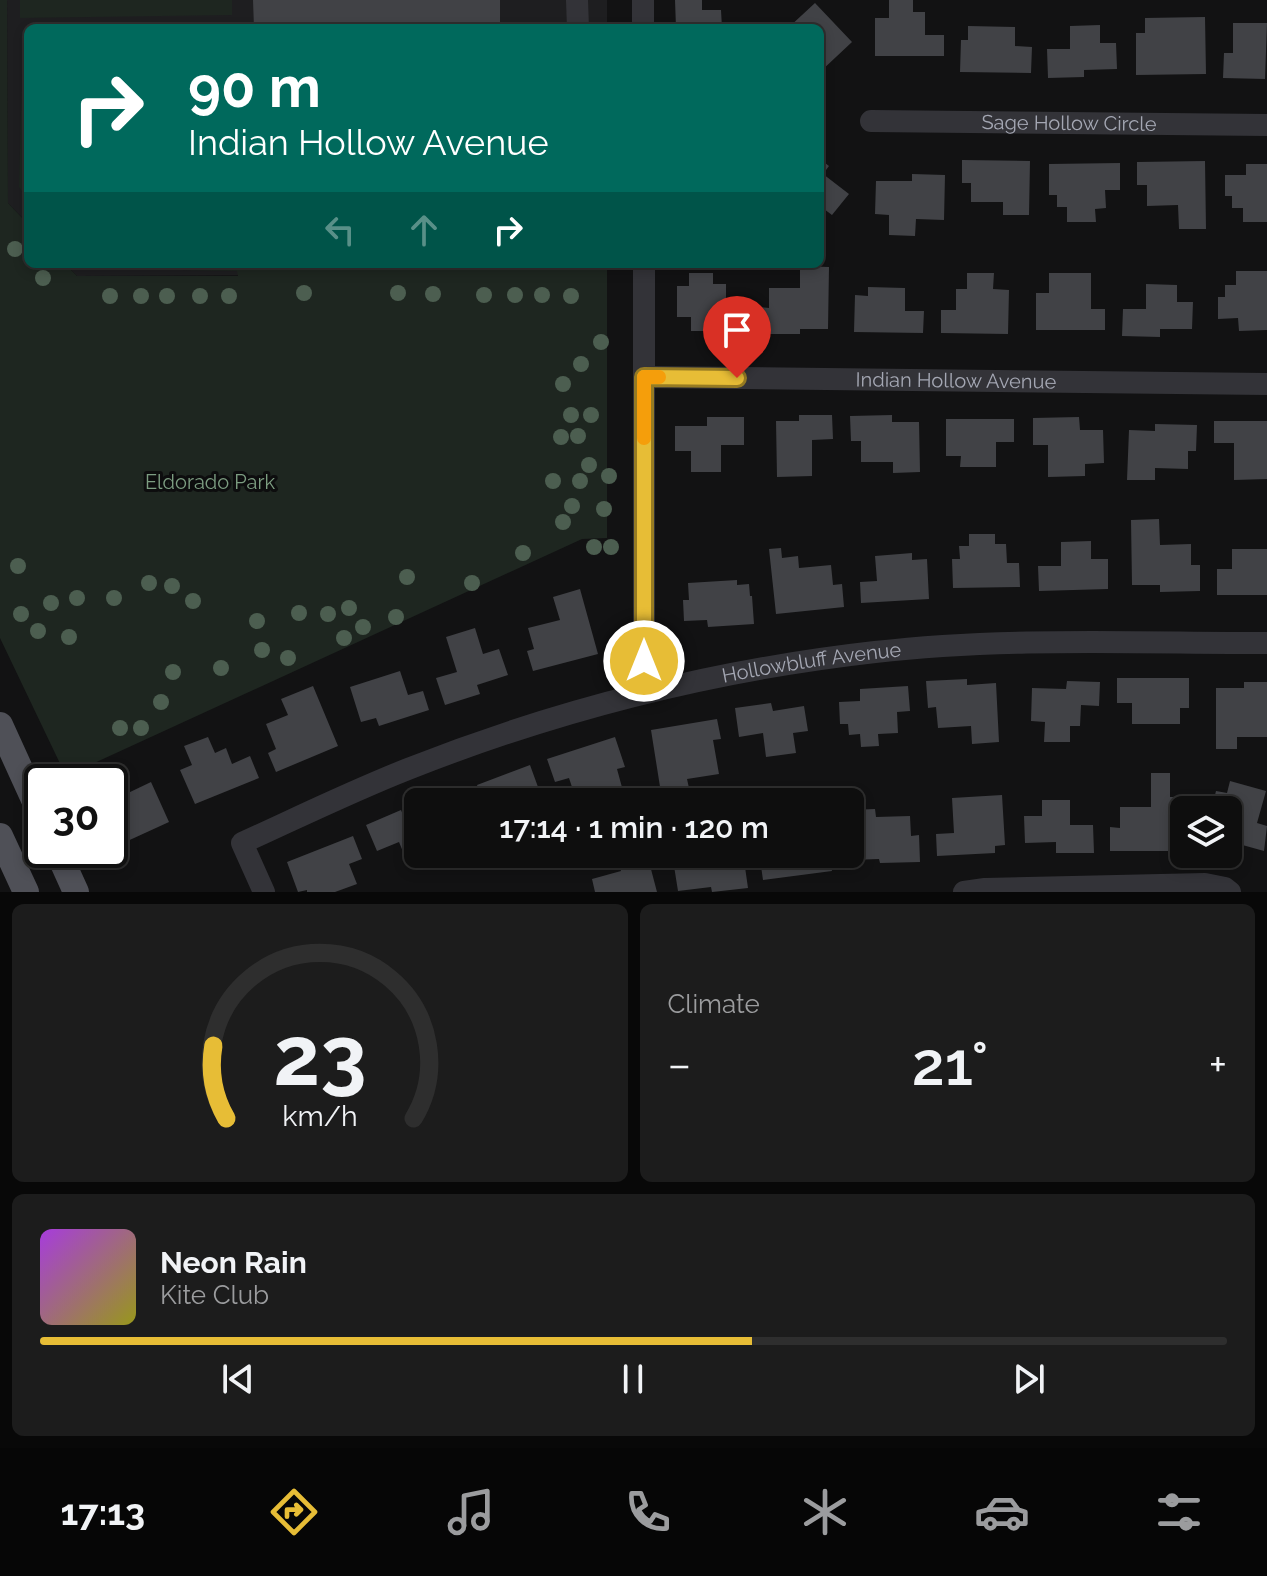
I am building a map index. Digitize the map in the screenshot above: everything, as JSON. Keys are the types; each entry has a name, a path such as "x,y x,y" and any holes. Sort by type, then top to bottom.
{"main road":[{"path":"0,725 24,778"},
{"path":"0,836 26,892"},
{"path":"65,868 76,892"}],"street":[{"path":"577,0 578,24"},
{"path":"643,0 643,24"},
{"name":"Sage Hollow Circle","path":"871,121 1267,125"},
{"path":"644,268 644,693"},
{"name":"Indian Hollow Avenue","path":"644,377 1267,384"},
{"name":"Hollowbluff Avenue","path":"264,892 242,843 406,770 494,737 644,693 752,670 875,652 1000,642 1267,643"},
{"path":"964,892 1205,884 1230,892"}],"shaded area":[{"path":"7,0 607,0 607,24 24,24 24,220 8,203"},
{"path":"69,268 607,268 607,274 77,276"}],"green space":[{"name":"Eldorado Park","path":"0,0 7,0 8,203 24,220 24,268 69,268 77,276 238,276 237,271 124,268 607,268 607,538 582,539 92,764 60,764 0,638"},
{"path":"20,0 232,0 232,15 20,18"},
{"path":"23,36 24,195 19,187"}],"building":[{"path":"253,0 500,0 500,24 254,24"},
{"path":"675,0 702,0 702,10 721,10 722,24 676,24"},
{"path":"889,0 913,0 913,12 925,12 925,35 944,35 944,56 875,56 875,18 889,18"},
{"path":"815,3 852,42 824,68 824,24 792,24"},
{"path":"1205,17 1206,74 1136,75 1136,33 1145,33 1145,18"},
{"path":"1233,23 1267,23 1265,79 1223,78 1224,53 1233,53"},
{"path":"1100,25 1100,43 1116,43 1117,69 1084,70 1084,77 1048,78 1047,49 1070,49 1070,26"},
{"path":"968,26 1015,27 1015,46 1032,47 1031,73 960,72 961,40 968,40"},
{"path":"962,160 1030,161 1029,215 1003,215 1003,202 971,202 971,183 962,183"},
{"path":"1205,161 1206,229 1179,229 1178,205 1147,206 1147,185 1137,185 1137,162"},
{"path":"1120,163 1120,190 1105,190 1106,208 1095,209 1096,222 1067,222 1067,207 1057,207 1057,195 1049,195 1049,164"},
{"path":"1246,164 1267,164 1267,222 1243,222 1243,208 1232,208 1232,196 1225,196 1225,175 1246,175"},
{"path":"912,174 945,175 944,220 916,219 915,236 889,235 889,215 875,214 876,181 912,181"},
{"path":"824,175 849,194 832,215 824,209"},
{"path":"829,267 828,329 800,329 800,334 759,334 759,307 769,308 769,288 800,288 800,268"},
{"path":"1236,271 1267,271 1267,330 1239,331 1238,318 1218,319 1218,297 1225,297 1225,285 1236,285"},
{"path":"689,273 713,273 713,284 726,284 726,303 741,304 741,331 691,331 691,317 677,317 677,286 689,286"},
{"path":"967,273 994,273 993,289 1009,290 1008,334 941,333 941,310 956,310 956,289 967,289"},
{"path":"1049,273 1091,273 1091,309 1105,309 1105,330 1036,330 1036,293 1049,293"},
{"path":"1146,284 1177,285 1177,302 1193,302 1192,329 1160,329 1160,337 1122,336 1123,309 1146,309"},
{"path":"868,287 905,288 905,311 924,311 923,333 854,332 855,295 868,296"},
{"path":"799,415 832,415 833,439 812,440 812,476 777,477 776,421 799,421"},
{"path":"892,415 892,422 919,422 920,472 893,473 893,462 861,462 861,441 851,441 850,416"},
{"path":"707,417 744,417 744,445 721,445 721,472 691,472 691,451 675,451 675,426 707,426"},
{"path":"1079,417 1080,430 1103,430 1104,463 1085,464 1085,476 1048,477 1048,445 1033,445 1033,418"},
{"path":"946,419 1014,419 1014,442 996,442 996,467 960,467 961,456 946,456"},
{"path":"1214,421 1267,421 1267,479 1234,480 1234,443 1214,443"},
{"path":"1155,424 1197,425 1196,451 1188,451 1188,469 1155,468 1155,480 1127,480 1129,430 1155,431"},
{"path":"1159,519 1160,545 1191,544 1191,565 1200,565 1200,591 1160,592 1160,585 1132,585 1131,520"},
{"path":"969,534 995,534 995,544 1006,544 1007,563 1019,563 1020,587 953,588 952,559 960,559 959,546 969,546"},
{"path":"1091,541 1091,559 1108,559 1108,589 1039,591 1038,566 1061,566 1061,542"},
{"path":"781,548 782,558 798,556 799,568 831,565 833,585 842,584 844,607 776,614 769,549"},
{"path":"1232,549 1267,549 1267,595 1217,595 1217,569 1232,569"},
{"path":"912,553 912,560 927,559 929,599 861,603 860,582 877,581 875,556"},
{"path":"737,580 737,585 749,584 754,624 708,627 707,620 684,621 683,600 689,600 688,583"},
{"path":"580,589 598,654 533,671 527,651 534,649 528,628 560,620 553,597"},
{"path":"475,628 483,654 499,649 508,675 477,685 480,694 445,705 436,678 457,672 446,637"},
{"path":"400,671 408,695 423,691 429,710 379,726 376,718 361,722 350,687"},
{"path":"1117,678 1189,678 1189,708 1180,708 1180,724 1132,724 1132,703 1117,703"},
{"path":"967,679 967,685 996,683 999,742 972,744 971,726 938,728 936,707 928,708 926,681"},
{"path":"1067,681 1100,682 1099,706 1081,705 1080,726 1070,726 1070,742 1044,742 1045,722 1031,721 1032,688 1066,689"},
{"path":"1244,682 1267,682 1267,737 1237,737 1237,749 1216,749 1216,688 1244,688"},
{"path":"313,686 338,746 276,772 268,753 276,749 266,724 288,715 281,699"},
{"path":"908,686 910,711 897,712 898,733 878,734 879,746 861,747 860,734 849,735 848,724 840,724 839,702 860,701 860,689"},
{"path":"771,703 773,711 804,706 808,731 793,733 796,753 766,757 763,733 739,737 735,708"},
{"path":"717,719 721,739 713,740 719,774 687,779 689,788 660,788 651,730"},
{"path":"208,737 215,753 226,748 232,764 250,756 259,778 195,804 180,770 192,765 184,746"},
{"path":"615,737 625,767 617,769 622,788 572,788 569,778 555,782 547,759"},
{"path":"530,765 538,787 478,788 477,785"},
{"path":"1151,773 1170,773 1170,851 1110,851 1110,827 1120,828 1120,807 1151,807"},
{"path":"1230,781 1266,791 1257,823 1267,826 1264,851 1242,845 1242,796 1215,796 1216,791 1227,793"},
{"path":"151,782 169,822 128,841 128,793"},
{"path":"1002,795 1005,845 995,846 995,853 937,856 936,834 954,833 952,798"},
{"path":"1042,800 1070,800 1070,825 1093,825 1094,853 1056,853 1056,842 1025,843 1024,816 1042,816"},
{"path":"864,809 875,809 876,817 910,816 911,836 919,835 920,862 880,863 879,859 864,860"},
{"path":"401,810 404,817 404,854 399,842 377,851 366,825"},
{"path":"353,836 362,859 349,864 357,884 335,892 298,892 287,862"},
{"path":"620,868 651,868 657,892 595,892 592,879 621,871"},
{"path":"674,868 745,868 748,888 712,892 711,887 678,891"},
{"path":"761,868 831,868 832,871 763,880"}],"slow traffic":[{"path":"644,438 644,377 659,377"}],"route":[{"path":"644,661 644,377 737,378"}]}
